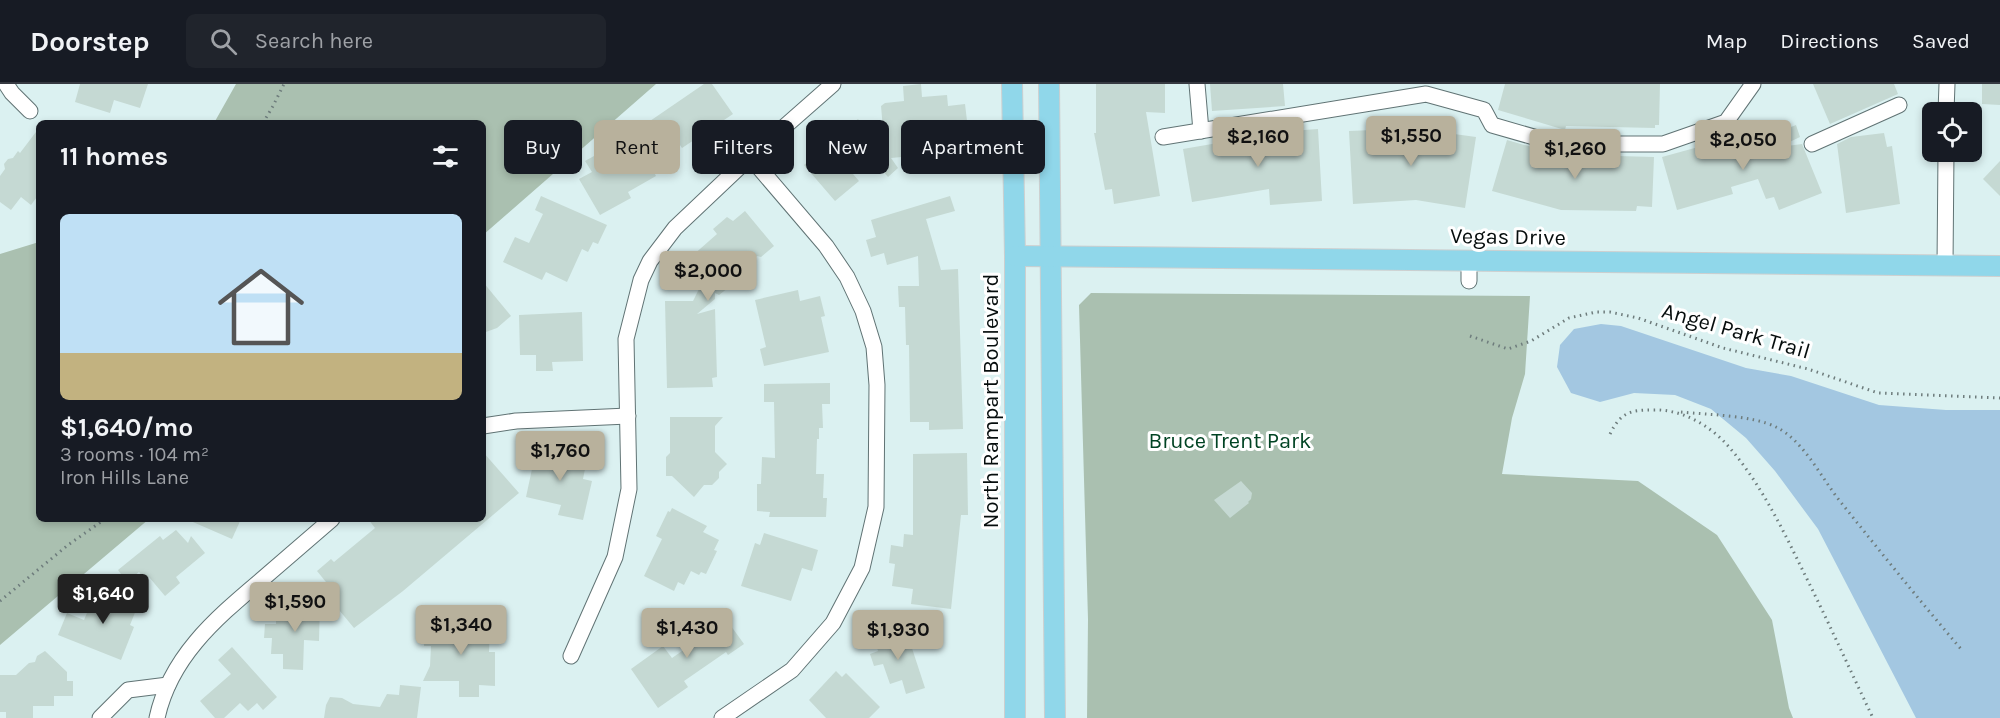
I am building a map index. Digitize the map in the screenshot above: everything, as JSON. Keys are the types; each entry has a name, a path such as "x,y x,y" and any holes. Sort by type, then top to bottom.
{"main road":[{"name":"North Rampart Boulevard","path":"1012,84 1015,256 1015,718"},
{"path":"1049,84 1055,718"},
{"name":"Vegas Drive","path":"1015,256 2000,266"}],"street":[{"path":"6,84 30,111"},
{"path":"792,120 833,84"},
{"path":"1197,84 1201,131"},
{"path":"1163,137 1427,89 1484,110 1492,125 1558,144 1663,144 1726,122 1753,84"},
{"path":"1946,102 1947,84"},
{"path":"1812,144 1899,105"},
{"path":"1945,266 1946,162"},
{"path":"571,656 615,557 629,489 626,339 641,280 650,261 675,228 732,174"},
{"path":"722,718 792,670 833,623 862,568 876,507 877,385 873,347 863,311 847,277 825,246 764,174"},
{"path":"1469,261 1469,281"},
{"path":"486,426 516,421 628,416"},
{"path":"157,718 160,703 173,672 192,644 216,619 329,522"},
{"path":"100,718 128,690 168,685"}],"path":[{"path":"265,120 284,84"},
{"name":"Angel Park Trail","path":"1470,336 1508,349 1531,341 1569,318 1596,312 1610,312 1638,318 1723,348 1808,369 1878,393 2000,398"},
{"path":"1610,434 1618,419 1625,413 1652,410 1754,420 1777,427 1800,445 1821,477 1882,555 1961,650"},
{"path":"1680,412 1706,427 1728,446 1748,473 1781,526 1873,718"},
{"path":"0,601 68,545 101,522"}],"green space":[{"path":"236,84 656,84 615,120 594,120 594,138 582,149 582,120 504,120 504,174 553,174 486,232 486,120 216,120"},
{"path":"36,243 36,522 145,522 0,645 0,254"},
{"name":"Bruce Trent Park","path":"1091,293 1530,296 1525,374 1512,418 1502,474 1638,481 1717,535 1772,620 1789,708 1793,718 1087,718 1088,619 1079,305"}],"water":[{"path":"1601,324 1621,326 1746,368 1791,376 1879,405 1946,410 2000,410 2000,718 1916,718 1818,529 1775,471 1746,438 1711,409 1675,395 1634,393 1600,402 1571,393 1557,367 1560,345 1574,329"}],"building":[{"path":"80,84 148,84 140,108 114,100 110,113 75,102"},
{"path":"704,84 712,84 733,114 724,120 692,120 692,141 682,148 680,120 651,120"},
{"path":"921,84 922,97 947,95 948,106 965,104 967,120 901,120 901,157 891,158 898,168 888,177 885,174 889,174 889,120 882,120 881,106 885,103 904,101 903,86"},
{"path":"1096,84 1165,84 1165,113 1146,112 1160,196 1114,204 1112,189 1105,190 1094,133 1096,133"},
{"path":"1210,84 1283,84 1285,106 1212,111"},
{"path":"1505,84 1660,84 1659,125 1655,125 1655,128 1566,126 1565,130 1498,110"},
{"path":"1813,84 1894,84 1898,94 1830,124"},
{"path":"1982,84 2000,84 2000,105 1982,104"},
{"path":"1423,125 1448,128 1447,133 1476,137 1465,208 1416,200 1353,204 1349,131 1397,129 1398,143 1421,141"},
{"path":"1796,125 1800,137 1779,147 1802,144 1822,193 1779,210 1774,197 1766,199 1758,179 1731,187 1733,194 1677,210 1662,157 1731,138 1734,149"},
{"path":"1318,129 1322,201 1270,205 1269,189 1192,202 1183,149 1264,135 1264,133"},
{"path":"36,132 36,198 31,205 21,197 11,210 0,202 0,176 8,159 13,158 18,151 20,153"},
{"path":"1884,133 1887,147 1892,146 1900,204 1846,213 1837,144 1851,137"},
{"path":"1507,140 1581,161 1581,155 1654,157 1652,207 1637,206 1636,211 1561,210 1492,191"},
{"path":"594,156 594,174 655,174 656,176 628,192 631,198 600,215 579,179 592,172 585,161"},
{"path":"2000,161 2000,196 1983,179"},
{"path":"812,174 853,174 859,181 835,201"},
{"path":"541,196 607,225 598,244 593,242 588,252 582,249 567,282 546,272 542,280 503,262 515,237 529,243 543,214 535,210"},
{"path":"950,196 955,211 926,219 941,270 958,269 963,429 929,430 929,422 910,422 909,345 906,345 905,307 899,307 898,286 919,286 918,256 887,265 884,253 871,257 866,240 876,237 871,220"},
{"path":"745,211 774,246 745,266 738,280 719,295 715,293 715,299 697,314 715,309 717,377 712,378 713,387 667,388 665,301 693,301 706,275 687,266 692,256 717,234 713,229 727,217 733,221"},
{"path":"486,286 511,316 497,328 486,332"},
{"path":"798,290 800,301 820,296 825,316 821,317 829,352 764,366 760,349 766,347 755,300"},
{"path":"582,312 583,361 552,362 553,371 536,371 536,355 520,355 519,315"},
{"path":"830,383 830,404 822,404 823,428 819,428 819,439 817,439 816,474 824,474 823,498 827,498 826,517 769,517 770,512 757,511 757,484 761,484 762,457 775,458 774,402 764,402 764,384"},
{"path":"670,417 723,417 715,426 715,452 727,464 719,472 719,478 712,485 704,485 694,497 672,476 666,476 666,457 670,453"},
{"path":"553,443 565,446 564,452 577,454 576,462 586,464 583,479 592,481 583,520 558,515 561,505 526,497 535,455 550,458"},
{"path":"967,453 968,515 961,515 951,609 911,604 913,589 892,586 895,564 889,563 891,545 903,547 904,534 913,535 913,454"},
{"path":"486,455 519,493 486,521"},
{"path":"1241,481 1252,493 1251,499 1230,518 1214,500"},
{"path":"672,508 707,526 703,532 719,540 714,550 717,551 706,574 701,572 699,575 691,571 684,585 678,582 674,591 644,576 662,539 656,536 668,511 670,512"},
{"path":"193,522 240,522 232,539"},
{"path":"370,522 485,522 403,591 354,628 324,592 330,587 317,571 331,559 334,562 375,528"},
{"path":"176,530 188,543 191,536 205,553 176,577 180,583 165,596 149,577 147,582 139,572 127,582 118,570 160,536 163,540"},
{"path":"764,533 818,550 812,571 802,568 791,601 741,586 755,543 760,545"},
{"path":"97,589 138,605 130,625 134,627 121,660 58,635 67,613 84,620"},
{"path":"292,600 320,601 319,641 304,640 303,670 283,669 283,654 271,654 272,638 264,638 265,624 276,624 276,615 292,615"},
{"path":"718,608 744,644 728,655 726,652 684,681 688,687 658,708 631,669 663,646 672,658 698,640 689,628"},
{"path":"425,624 490,625 489,652 495,652 495,686 479,685 479,697 459,697 459,681 423,681 430,666 431,646 424,646"},
{"path":"894,631 897,640 908,636 925,688 906,694 902,680 890,684 883,664 874,666 870,654 878,651 874,637"},
{"path":"232,647 277,697 263,710 257,703 248,711 240,703 224,718 215,718 200,701 231,674 218,660"},
{"path":"45,651 67,672 67,681 73,681 73,696 54,696 54,706 33,706 33,718 6,718 6,712 0,712 0,675 16,675 29,663 35,662 37,656"},
{"path":"836,671 842,677 846,673 880,707 869,718 826,718 809,700"},
{"path":"400,685 421,687 417,718 324,718 330,697 342,698 353,704 380,707 387,694 399,695"}]}
